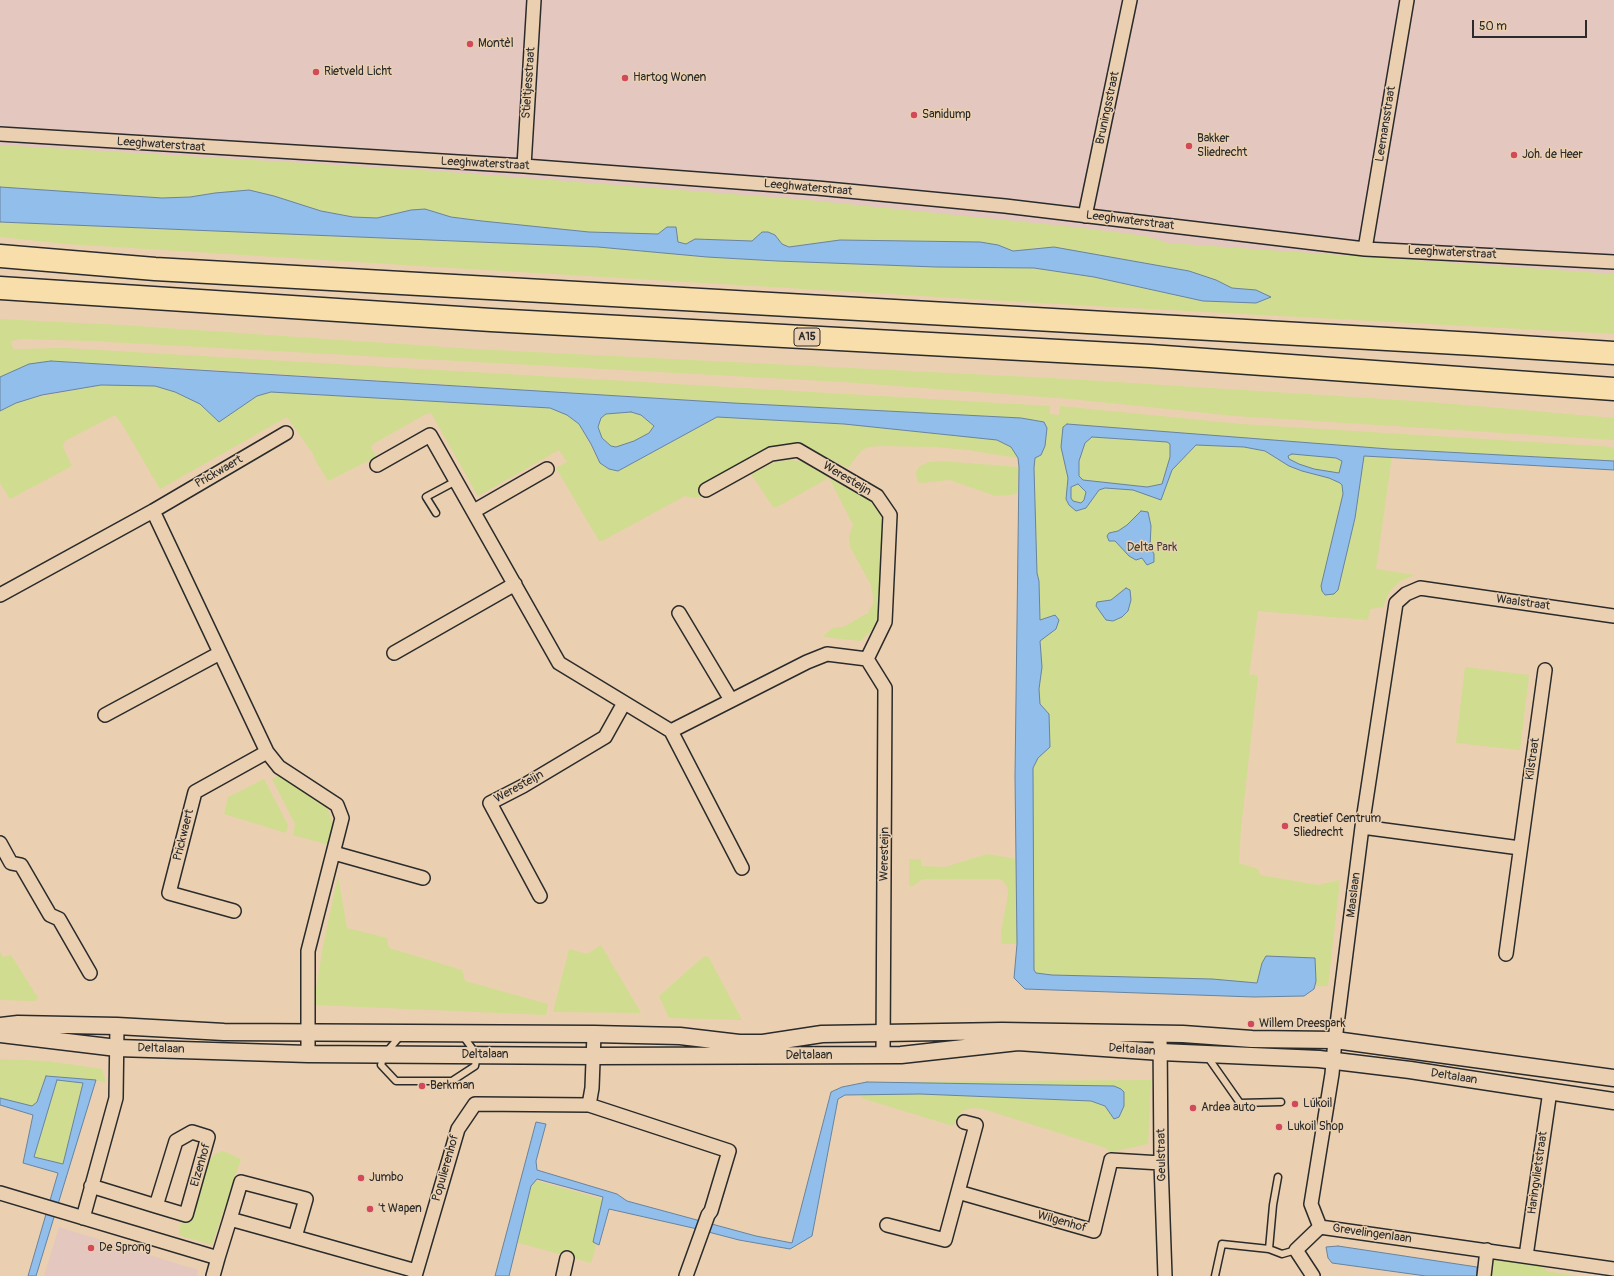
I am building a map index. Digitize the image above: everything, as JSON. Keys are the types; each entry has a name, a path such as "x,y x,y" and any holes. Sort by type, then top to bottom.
{"highway":[{"path":"0,256 155,269 1468,343 1614,354"},
{"name":"A15","path":"0,288 491,320 1150,356 1614,389"}],"street":[{"name":"Stieltjesstraat","path":"524,166 534,0"},
{"name":"Bruningsstraat","path":"1085,216 1130,0"},
{"name":"Leemansstraat","path":"1365,249 1406,0"},
{"name":"Leeghwaterstraat","path":"0,134 524,166 817,188 1085,216 1365,249 1614,262"},
{"name":"Prickwaert","path":"0,595 153,511 286,433"},
{"path":"377,465 430,434 559,663 671,731 742,868"},
{"name":"Weresteijn","path":"706,490 772,454 798,450 877,496 890,515 885,622 867,659 885,688 882,1055"},
{"path":"474,511 547,469"},
{"path":"153,511 267,752 279,766 337,806 342,818 308,951 308,1054"},
{"path":"394,653 515,584"},
{"name":"Maaslaan","path":"1320,1227 1311,1204 1321,1102 1334,1061 1335,1040 1362,827 1396,603 1406,594 1420,588 1433,589"},
{"name":"Waalstraat","path":"1433,589 1614,616"},
{"path":"679,613 731,700"},
{"path":"105,715 220,653"},
{"path":"671,731 807,662 827,654 867,659"},
{"name":"Kilstraat","path":"1506,954 1545,670"},
{"name":"Weresteijn","path":"540,896 490,803 523,786 605,737 624,703"},
{"name":"Prickwaert","path":"234,911 169,893 195,792 267,752"},
{"path":"1362,827 1520,848"},
{"path":"0,843 11,863 21,865 50,914 59,919 90,973"},
{"path":"334,853 423,878"},
{"name":"Deltalaan","path":"0,1026 18,1024 117,1026 224,1032 594,1034 680,1036 751,1043 822,1034 1002,1031 1160,1034 1252,1039 1335,1040 1614,1078"},
{"path":"83,1218 116,1098 117,1026"},
{"name":"Deltalaan","path":"0,1034 117,1048 384,1055 901,1055 1018,1042 1160,1052 1278,1056 1334,1061 1410,1070 1614,1101"},
{"path":"589,1106 592,1088 594,1034"},
{"name":"Geulstraat","path":"1160,1034 1161,1163 1165,1276"},
{"name":"Haringvlietstraat","path":"1526,1256 1550,1091"},
{"name":"Populierenhof","path":"415,1274 458,1129 475,1104 589,1106 729,1151 711,1211 708,1215 686,1276"},
{"path":"887,1225 946,1240 976,1125 964,1122"},
{"name":"Elzenhof","path":"91,1186 156,1206 186,1215 208,1137 192,1132 176,1141 156,1206"},
{"name":"Wilgenhof","path":"958,1192 1094,1231 1111,1160 1161,1163"},
{"path":"213,1276 240,1182 306,1199 296,1237"},
{"path":"0,1193 218,1258"},
{"path":"230,1219 296,1237 415,1274"},
{"name":"Grevelingenlaan","path":"1296,1250 1320,1227 1614,1269"},
{"path":"1296,1250 1313,1276"},
{"path":"1484,1276 1487,1250"},
{"path":"563,1276 567,1258"}],"lane":[{"path":"436,513 426,497 456,481"},
{"path":"402,1034 384,1055 381,1065 396,1081 452,1081 475,1066 477,1055 462,1034"},
{"path":"1204,1053 1240,1103 1281,1102"},
{"path":"1269,1249 1272,1205 1278,1177"},
{"path":"1215,1276 1222,1244 1269,1249 1282,1254 1296,1250"}],"shaded area":[{"path":"0,0 1614,0 1614,288 0,160"},
{"name":"De Sprong","path":"59,1227 198,1270 197,1276 44,1276"}],"green space":[{"path":"0,145 421,170 797,199 1074,227 1146,236 1168,243 1614,274 1614,334 1039,303 436,267 66,244 0,237 0,222 598,247 707,257 777,261 936,267 1034,268 1094,277 1203,301 1256,303 1241,287 1232,288 1216,280 1189,271 1038,247 1012,251 998,245 980,242 840,240 789,247 782,244 775,235 762,232 752,241 695,239 686,244 678,243 677,234 667,227 658,234 589,232 451,217 425,209 411,210 377,218 353,217 321,211 274,196 249,190 190,197 162,198 0,187"},
{"name":"Delta Park","path":"0,319 122,325 474,349 1070,379 1431,402 1614,418 1614,440 1235,416 1071,399 843,382 91,341 22,339 11,341 13,349 65,348 1050,406 1050,414 1059,415 1060,406 1241,424 1614,447 1614,461 1393,449 1376,569 1415,575 1400,581 1389,592 1383,607 1370,609 1368,620 1258,611 1249,676 1253,674 1258,677 1241,828 1239,863 1258,869 1260,875 1318,885 1340,880 1328,986 1017,981 1028,419 733,403 136,365 23,400 101,385 155,386 175,392 200,404 219,422 257,396 271,392 550,408 567,415 579,424 600,463 618,471 717,417 844,424 997,440 1011,447 1018,458 968,450 935,447 880,446 869,447 861,451 848,468 809,449 796,446 706,496 693,498 685,496 604,540 599,541 556,468 567,462 559,450 478,496 431,413 426,414 373,444 371,447 376,457 328,481 313,454 287,417 160,489 115,415 65,441 63,447 72,466 10,499 0,483"},
{"path":"631,412 641,415 654,426 649,433 634,441 616,447 611,446 602,438 598,427 601,418 606,414"},
{"path":"792,460 803,462 828,476 825,480 777,507 773,507 751,474 777,461"},
{"path":"940,461 1019,467 1017,493 995,496 950,480 921,483 917,481 916,472 920,466 929,462"},
{"path":"828,477 873,502 879,509 882,519 879,608 877,622 871,631 860,641 823,637 832,628 843,627 868,613 873,604 871,585 850,547 849,536 853,525"},
{"path":"1465,667 1529,675 1520,750 1456,743"},
{"path":"282,774 326,806 333,823 329,845 293,835 295,824 272,779"},
{"path":"264,779 288,825 286,833 224,814 228,797"},
{"path":"987,854 1016,859 1017,944 1002,944 1001,932 1008,894 1007,886 1003,881 999,879 923,879 911,887 909,885 909,859 921,859 921,866 945,867"},
{"path":"338,876 347,928 387,938 389,948 462,970 465,981 548,1004 546,1015 316,1005 316,989 323,946"},
{"path":"601,945 641,1013 553,1012 569,949 587,954"},
{"path":"0,952 3,957 11,955 38,998 35,1001 0,1000"},
{"path":"708,956 742,1020 669,1018 659,996 703,957"},
{"path":"0,1059 47,1061 102,1069 106,1083 96,1080 46,1076 37,1102 32,1106 0,1098"},
{"path":"57,1080 83,1083 63,1164 34,1157"},
{"path":"1151,1080 1148,1144 1111,1152 1103,1147 983,1109 972,1108 962,1111 953,1126 861,1098 861,1094 920,1094 1091,1101 1105,1106 1114,1086 867,1082"},
{"path":"223,1151 241,1159 212,1245 179,1235 181,1220 189,1221 206,1164 215,1154"},
{"path":"530,1179 609,1201 591,1263 512,1241"},
{"path":"1494,1258 1546,1265 1545,1271 1580,1276 1488,1276 1492,1259"}],"water":[{"path":"0,187 162,198 190,197 249,190 274,196 321,211 353,217 377,218 411,210 425,209 451,217 589,232 658,234 667,227 676,227 678,242 686,244 695,239 752,241 762,232 768,232 775,235 782,244 789,247 840,240 980,242 998,245 1013,251 1054,247 1189,271 1216,280 1232,288 1256,290 1271,297 1256,303 1203,301 1094,277 1034,268 936,267 777,261 707,257 598,247 0,222"},
{"path":"51,361 733,403 1021,418 1044,422 1047,428 1045,446 1041,455 1035,458 1034,468 1040,620 1055,615 1059,620 1056,629 1040,641 1042,667 1039,689 1040,704 1049,714 1050,747 1038,758 1033,768 1034,970 1036,973 1052,975 1212,979 1257,983 1262,963 1266,956 1315,958 1316,981 1314,989 1304,996 1254,997 1025,989 1014,978 1017,944 1015,776 1019,467 1018,458 1011,447 997,440 844,424 717,417 618,471 609,469 600,463 579,424 567,415 550,408 271,392 257,396 219,422 200,404 175,392 155,386 101,385 42,395 16,403 0,411 0,377 29,364","holes":["631,412 641,415 654,426 649,433 634,441 616,447 611,446 602,438 598,427 601,418 606,414"]},
{"path":"1067,424 1389,449 1614,461 1614,470 1364,456 1355,518 1338,590 1334,594 1325,595 1321,586 1343,494 1342,485 1340,483 1329,478 1289,466 1265,451 1244,447 1196,445 1172,470 1161,500 1133,490 1105,488 1099,490 1086,508 1076,511 1069,505 1066,499 1068,478 1061,447 1063,427","holes":["1092,437 1167,442 1170,444 1170,457 1162,484 1147,487 1083,480 1079,476 1079,461 1085,443","1292,454 1336,458 1342,461 1339,473 1314,469 1299,464 1289,459 1288,456","1078,484 1086,492 1084,500 1081,503 1073,501 1071,498 1071,487"]},
{"path":"1141,511 1148,512 1151,526 1150,547 1154,554 1154,562 1147,565 1142,558 1136,560 1129,556 1115,541 1109,541 1107,536 1109,533 1118,531 1127,525"},
{"path":"1126,588 1130,590 1131,600 1128,611 1122,617 1113,621 1106,620 1096,606 1097,602 1111,600"},
{"path":"46,1076 96,1080 36,1276 28,1276 58,1173 23,1163 33,1115 0,1105 0,1098 32,1106 37,1102","holes":["57,1080 83,1083 63,1164 34,1157"]},
{"path":"867,1082 1114,1086 1124,1092 1124,1106 1119,1117 1114,1119 1105,1106 1091,1101 920,1094 845,1095 838,1099 812,1236 790,1249 739,1240 609,1209 599,1245 593,1242 603,1197 537,1179 531,1186 509,1276 495,1276 536,1122 546,1124 536,1161 537,1170 617,1194 627,1201 756,1236 792,1243 831,1092 842,1087"},
{"path":"1338,1246 1477,1267 1477,1276 1426,1276 1332,1263 1328,1258 1326,1247"}],"place":[{"name":"Montèl","path":"470,44"},
{"name":"Rietveld Licht","path":"316,72"},
{"name":"Hartog Wonen","path":"625,78"},
{"name":"Sanidump","path":"914,115"},
{"name":"Bakker Sliedrecht","path":"1189,146"},
{"name":"Joh. de Heer","path":"1514,155"},
{"name":"Creatief Centrum Sliedrecht","path":"1285,826"},
{"name":"Willem Dreespark","path":"1251,1024"},
{"name":"Berkman","path":"422,1086"},
{"name":"Lukoil","path":"1295,1104"},
{"name":"Ardea auto","path":"1193,1108"},
{"name":"Lukoil Shop","path":"1279,1127"},
{"name":"Jumbo","path":"361,1178"},
{"name":"'t Wapen","path":"370,1209"},
{"name":"De Sprong","path":"91,1248"}]}
